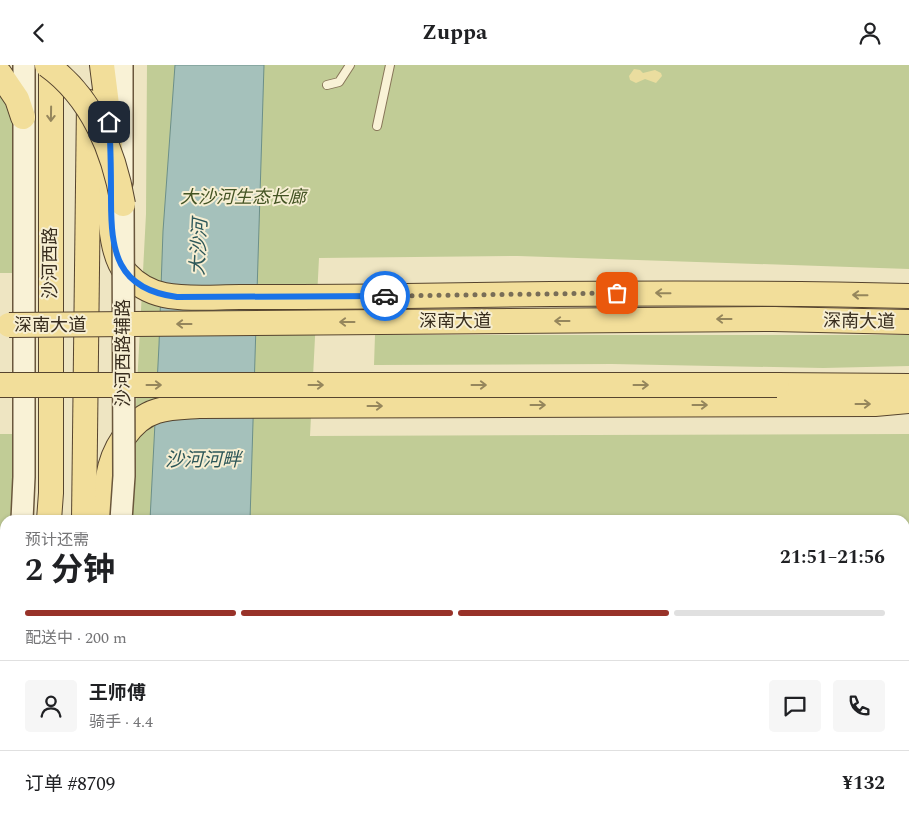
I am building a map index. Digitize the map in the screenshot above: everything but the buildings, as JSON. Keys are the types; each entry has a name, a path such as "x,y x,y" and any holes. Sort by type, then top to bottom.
{"main road":[{"path":"22,515 24,477 24,65"},
{"path":"47,65 75,92 102,132 118,177 122,204"},
{"name":"沙河西路","path":"49,515 51,493 51,65"},
{"path":"84,515 90,65"},
{"path":"102,65 110,137 112,238 119,263 127,274 138,284 164,295 189,297 296,297 597,293 909,296"},
{"name":"沙河西路辅路","path":"121,515 124,476 122,65"},
{"path":"0,74 17,99 23,117"},
{"name":"深南大道","path":"3,325 773,319 909,322"},
{"path":"1,385 909,386"},
{"path":"107,515 108,479 116,451 136,423 155,411 168,408 191,406 865,404 909,401"}],"lane":[{"path":"327,85 339,82 350,65"},
{"path":"377,125 390,65"}],"green space":[{"name":"大沙河生态长廊","path":"147,65 909,65 909,269 518,256 319,258 310,436 909,434 909,515 130,515 146,214"},
{"path":"0,92 12,113 16,141 15,273 0,273"},
{"path":"375,335 909,335 909,366 823,368 612,364 374,365"},
{"path":"0,434 17,434 14,515 0,515"}],"sand":[{"path":"634,69 640,70 643,73 655,70 661,73 662,76 656,83 645,79 636,83 630,80 629,76"}],"water":[{"name":"沙河河畔","path":"175,65 264,65 250,515 150,515 163,231"}],"way so far":[{"path":"385,296 617,293"}],"route":[{"path":"109,122 112,238 119,263 138,284 151,291 177,297 385,296"}],"water label":[{"name":"大沙河","path":"198,247"}]}
